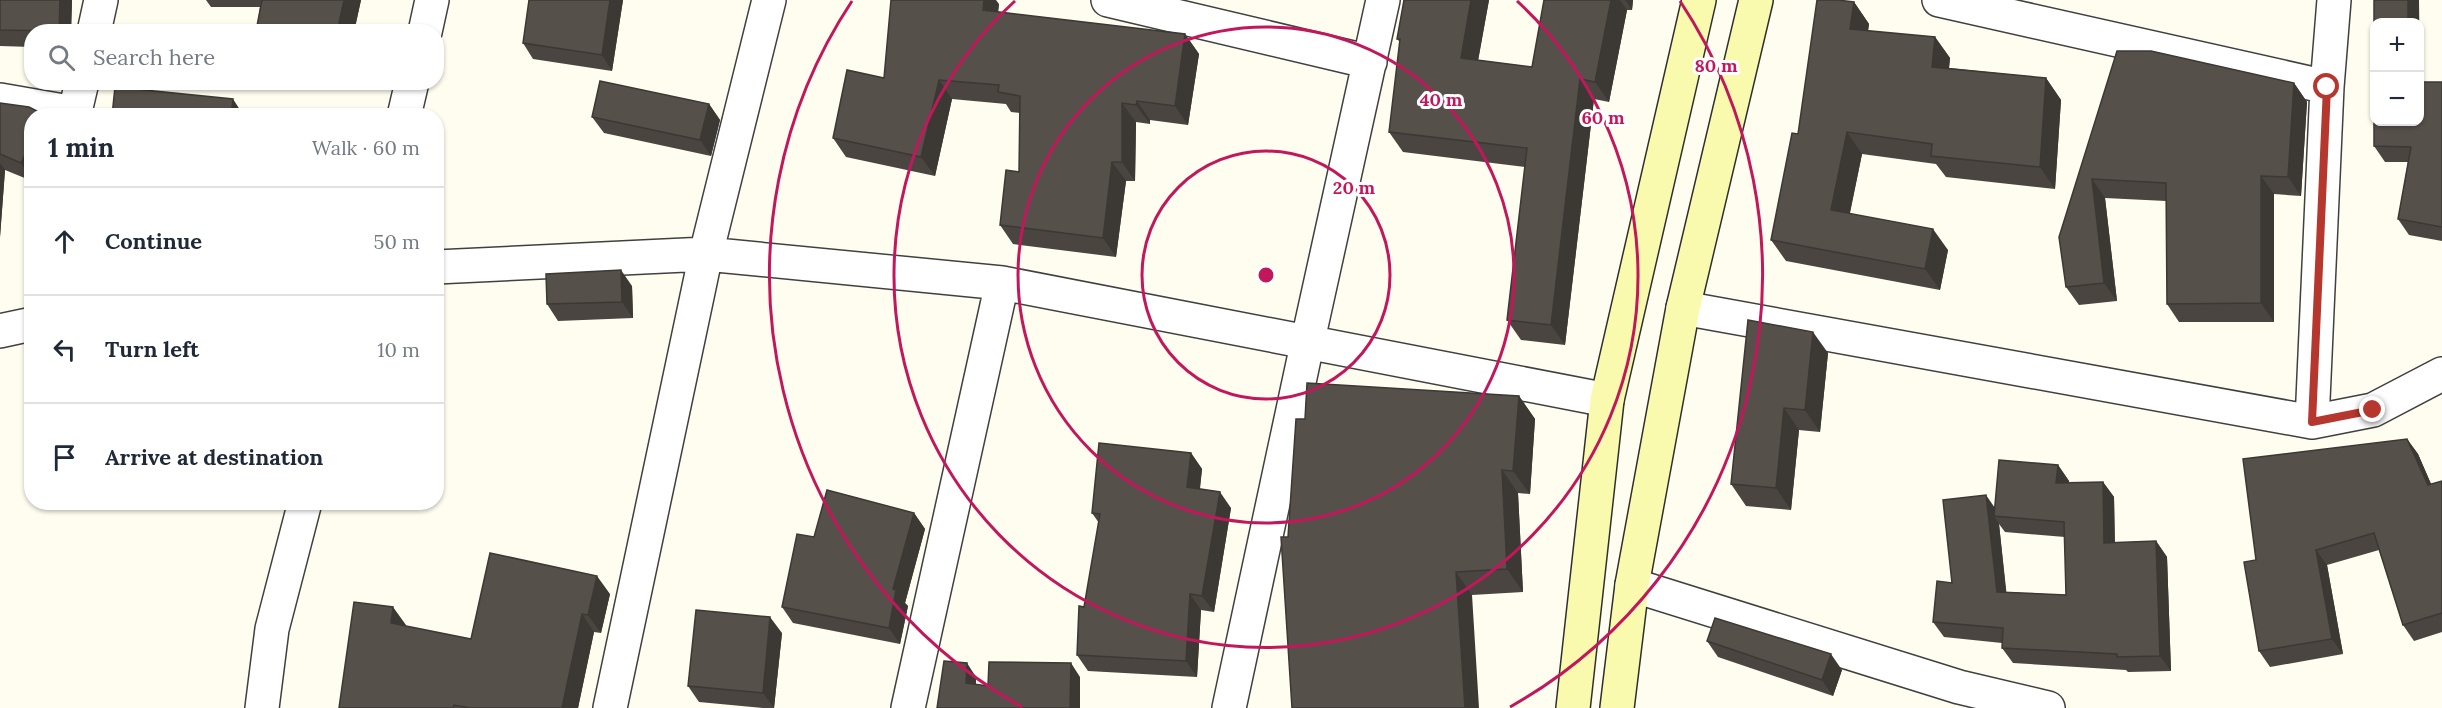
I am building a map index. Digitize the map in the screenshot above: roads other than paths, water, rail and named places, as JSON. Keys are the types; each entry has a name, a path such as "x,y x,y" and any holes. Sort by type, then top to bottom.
{"main road":[{"path":"1573,708 1607,400 1699,0"},
{"path":"1617,708 1632,585 1683,308 1755,0"}],"street":[{"path":"96,24 101,0"},
{"path":"427,24 432,0"},
{"path":"610,708 706,254 769,0"},
{"path":"1108,0 1370,62"},
{"path":"1230,708 1383,0"},
{"path":"1939,0 2327,87"},
{"path":"2312,422 2327,87 2334,0"},
{"path":"406,108 410,90"},
{"path":"0,100 77,104"},
{"path":"444,267 706,254 1002,283 1308,340 1607,400"},
{"path":"908,708 1002,283"},
{"path":"1683,308 2312,422 2373,410 2442,374"},
{"path":"262,708 272,629 303,510"},
{"path":"1632,585 1960,697 2048,708"}]}
